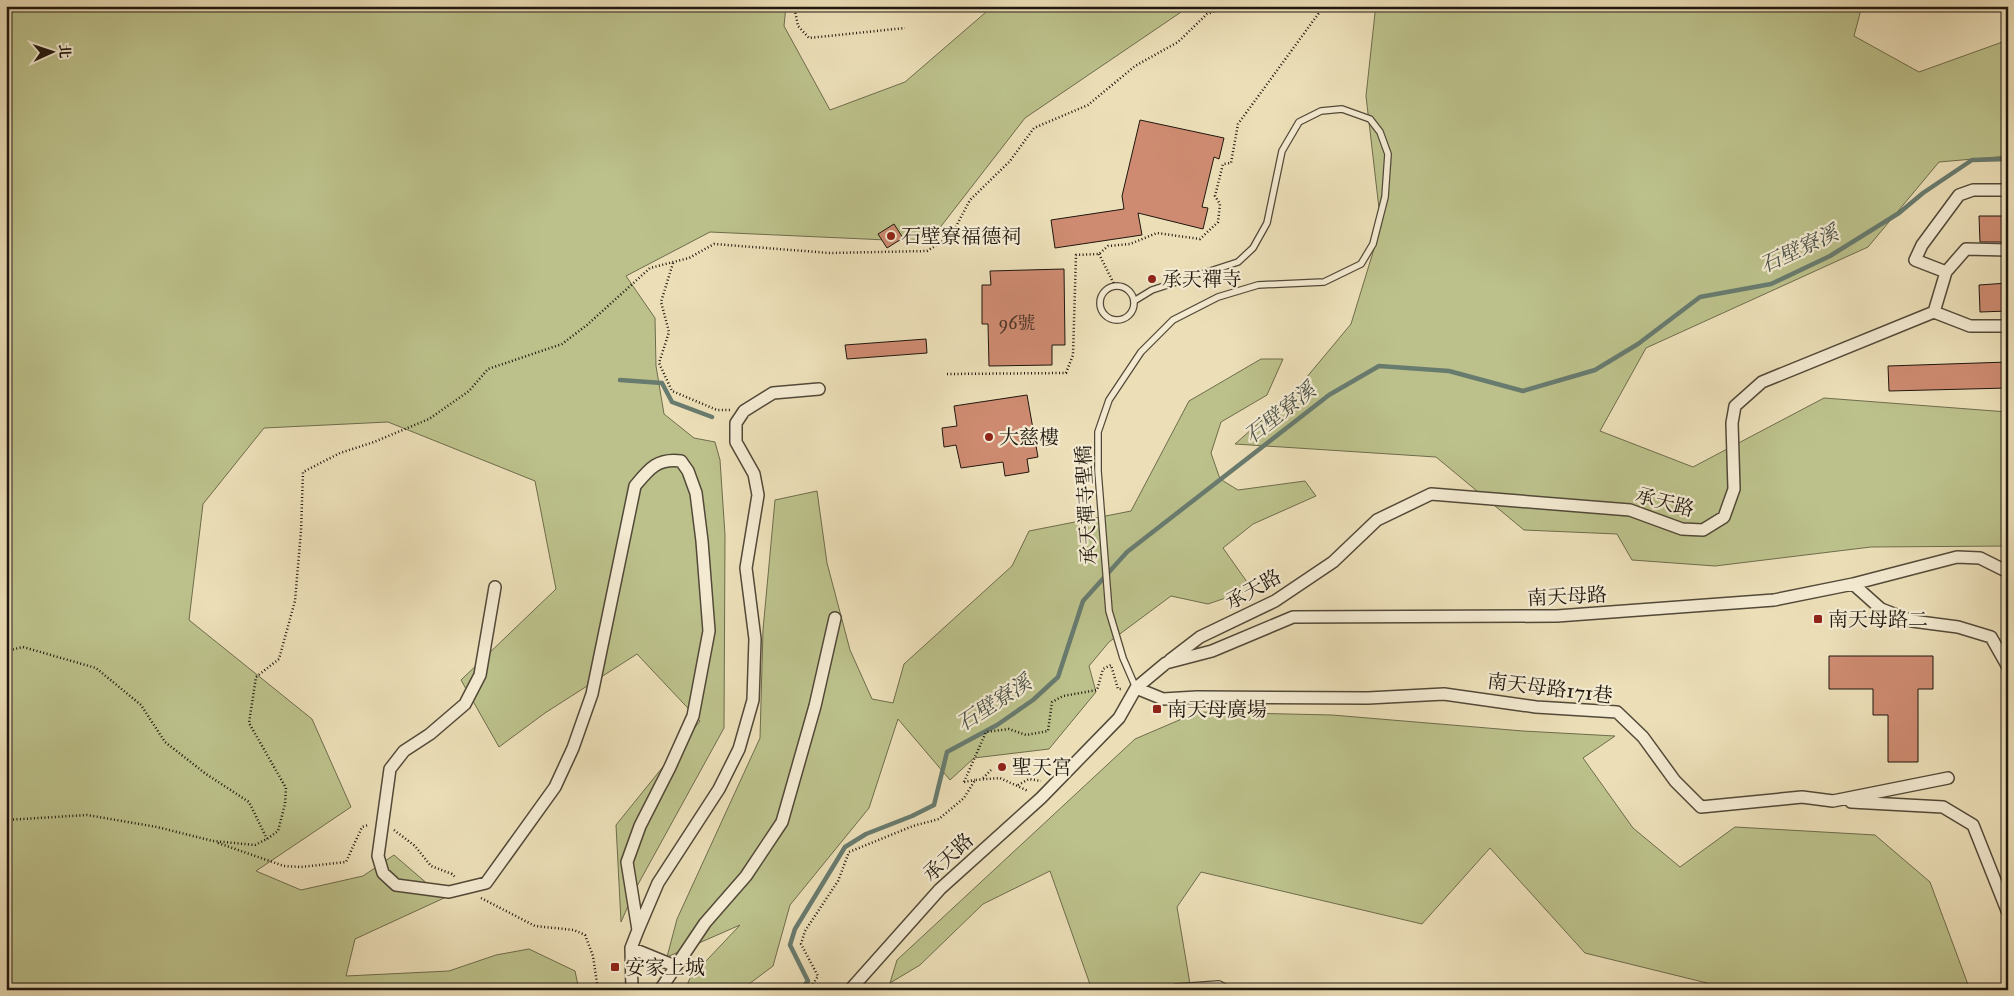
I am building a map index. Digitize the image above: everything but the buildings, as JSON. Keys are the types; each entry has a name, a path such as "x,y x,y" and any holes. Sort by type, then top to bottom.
{"street":[{"path":"1946,272 1915,260 1922,245 1959,195 1973,190 2008,190"},
{"path":"2008,250 1966,249 1946,272 1934,312 1970,326 2008,326"},
{"name":"承天路","path":"1166,663 1200,637 1275,601 1324,568 1377,520 1431,494 1550,502 1589,508 1630,510 1682,529 1703,530 1724,517 1734,489 1732,423 1735,406 1762,382 1934,312"},
{"path":"632,990 631,948 638,930 658,883 719,789 739,749 753,700 755,639 746,568 758,495 754,474 736,442 736,423 744,411 773,393 819,390"},
{"path":"496,587 480,675 465,704 430,734 404,751 390,769 378,856 383,873 396,885 449,892 486,883 550,795 573,748 592,694 635,486 649,469 667,459 681,461 688,471 696,493 709,631 693,716 640,826 627,862 638,930"},
{"name":"南天母路","path":"1136,688 1166,663 1212,651 1293,617 1557,616 1774,600 1853,584 1957,557 1980,558 2008,572"},
{"path":"1853,584 1880,608 1912,621 1958,627 1991,637 2008,667"},
{"path":"660,990 674,966 705,923 746,876 782,822 815,706 835,618"},
{"name":"承天路","path":"850,990 940,889 1041,798 1119,718 1136,688"},
{"name":"南天母路171巷","path":"1136,688 1163,699 1197,697 1368,698 1444,694 1536,707 1617,712 1643,737 1675,781 1701,807 1802,796 1833,801 1948,778"},
{"path":"1833,801 1943,807 1973,825 2008,913"},
{"path":"631,948 674,966"}],"lane":[{"name":"承天禪寺聖橋","path":"1134,301 1152,290 1238,262 1253,248 1266,223 1282,151 1299,122 1321,111 1342,109 1370,119 1380,132 1388,154 1385,198 1373,244 1361,264 1324,282 1258,285 1218,297 1174,320 1141,352 1109,400 1098,432 1098,470 1109,611 1123,658 1136,688"},
{"path":"1115,286 1125,288 1130,292 1134,301 1134,307 1128,317 1118,321 1107,317 1103,313 1100,302 1104,292 1115,286"},
{"path":"1173,990 1176,987 1219,984 1230,990"}],"path":[{"path":"794,6 798,26 809,38 905,28"},
{"path":"6,820 87,816 156,827 213,841 255,845 266,839 278,830 285,804 286,788 248,723 256,677 279,659 295,600 301,531 303,472 340,453 374,442 429,419 469,391 488,369 562,344 588,325 650,268 689,258 714,244 830,253 928,251 951,236 970,200 1010,161 1034,128 1088,105 1135,66 1178,42 1207,14 1228,6"},
{"path":"947,374 1066,372 1073,355 1076,255 1099,254 1108,246 1130,244 1157,233 1200,239 1218,222 1220,204 1215,196 1222,164 1231,163 1238,124 1324,6"},
{"path":"1099,254 1115,286"},
{"path":"674,262 661,302 669,332 660,364 672,391 717,410 744,411"},
{"path":"6,651 22,648 96,668 141,705 165,742 206,774 249,802 266,839"},
{"path":"1041,798 1000,778 983,778 964,782 986,732 1009,729 1026,735 1048,731 1052,702 1063,696 1098,690 1103,669 1111,665 1118,689 1136,688"},
{"path":"983,778 990,770"},
{"path":"1018,786 1029,779 1055,783"},
{"path":"809,990 818,976 801,944 805,931 838,881 849,852 913,826 939,819 964,798 975,780"}],"green space":[{"path":"6,6 786,6 784,26 830,110 905,82 993,6 1190,6 1025,118 935,234 909,241 710,232 626,276 655,318 656,366 664,414 694,438 715,442 720,460 725,535 724,728 636,888 621,922 616,825 700,721 637,654 545,713 499,747 461,680 556,589 535,481 388,422 264,428 203,504 189,620 312,719 351,807 256,871 301,890 363,876 394,855 444,898 355,939 346,976 449,971 496,955 529,949 575,971 579,990 6,990"},
{"path":"1378,6 1862,6 1854,36 1919,72 2008,40 2008,156 1939,162 1868,247 1646,348 1600,431 1693,467 1824,398 2008,412 2008,546 1871,547 1715,566 1632,560 1617,534 1524,530 1436,457 1235,444 1296,390 1351,324 1381,226 1366,96 1375,13"},
{"path":"1261,359 1283,359 1267,395 1221,422 1211,453 1220,479 1238,490 1305,481 1316,496 1253,524 1223,548 1252,589 1208,604 1171,596 1109,642 1089,666 1096,692 1049,749 974,758 950,780 898,719 869,808 790,905 773,966 741,990 685,990 690,978 740,925 667,957 677,919 760,738 763,630 775,500 817,491 827,563 850,650 872,699 893,703 904,664 1012,566 1029,531 1131,511 1189,401"},
{"path":"1198,712 1332,715 1523,731 1615,736 1583,758 1633,828 1680,867 1735,827 1875,835 1930,882 1970,990 1707,990 1707,983 1585,953 1490,848 1422,924 1201,872 1177,907 1191,990 1092,990 1050,871 983,904 920,965 890,983 897,960 1135,739"}],"waterway":[{"name":"石壁寮溪","path":"801,990 808,981 790,945 795,929 845,847 866,834 934,805 947,752 997,725 1033,700 1058,677 1083,601 1127,552 1329,395 1379,366 1449,371 1523,391 1595,370 1638,344 1700,297 1771,284 1830,256 1899,213 1923,193 1972,160 2008,159"},
{"path":"620,380 662,383 672,402 712,417"}],"place":[{"name":"石壁寮福德祠","path":"891,236"},
{"name":"承天禪寺","path":"1152,279"},
{"name":"大慈樓","path":"989,437"},
{"name":"南天母路二","path":"1818,619"},
{"name":"南天母廣場","path":"1157,709"},
{"name":"聖天宮","path":"1002,767"},
{"name":"安家上城","path":"615,967"}]}
